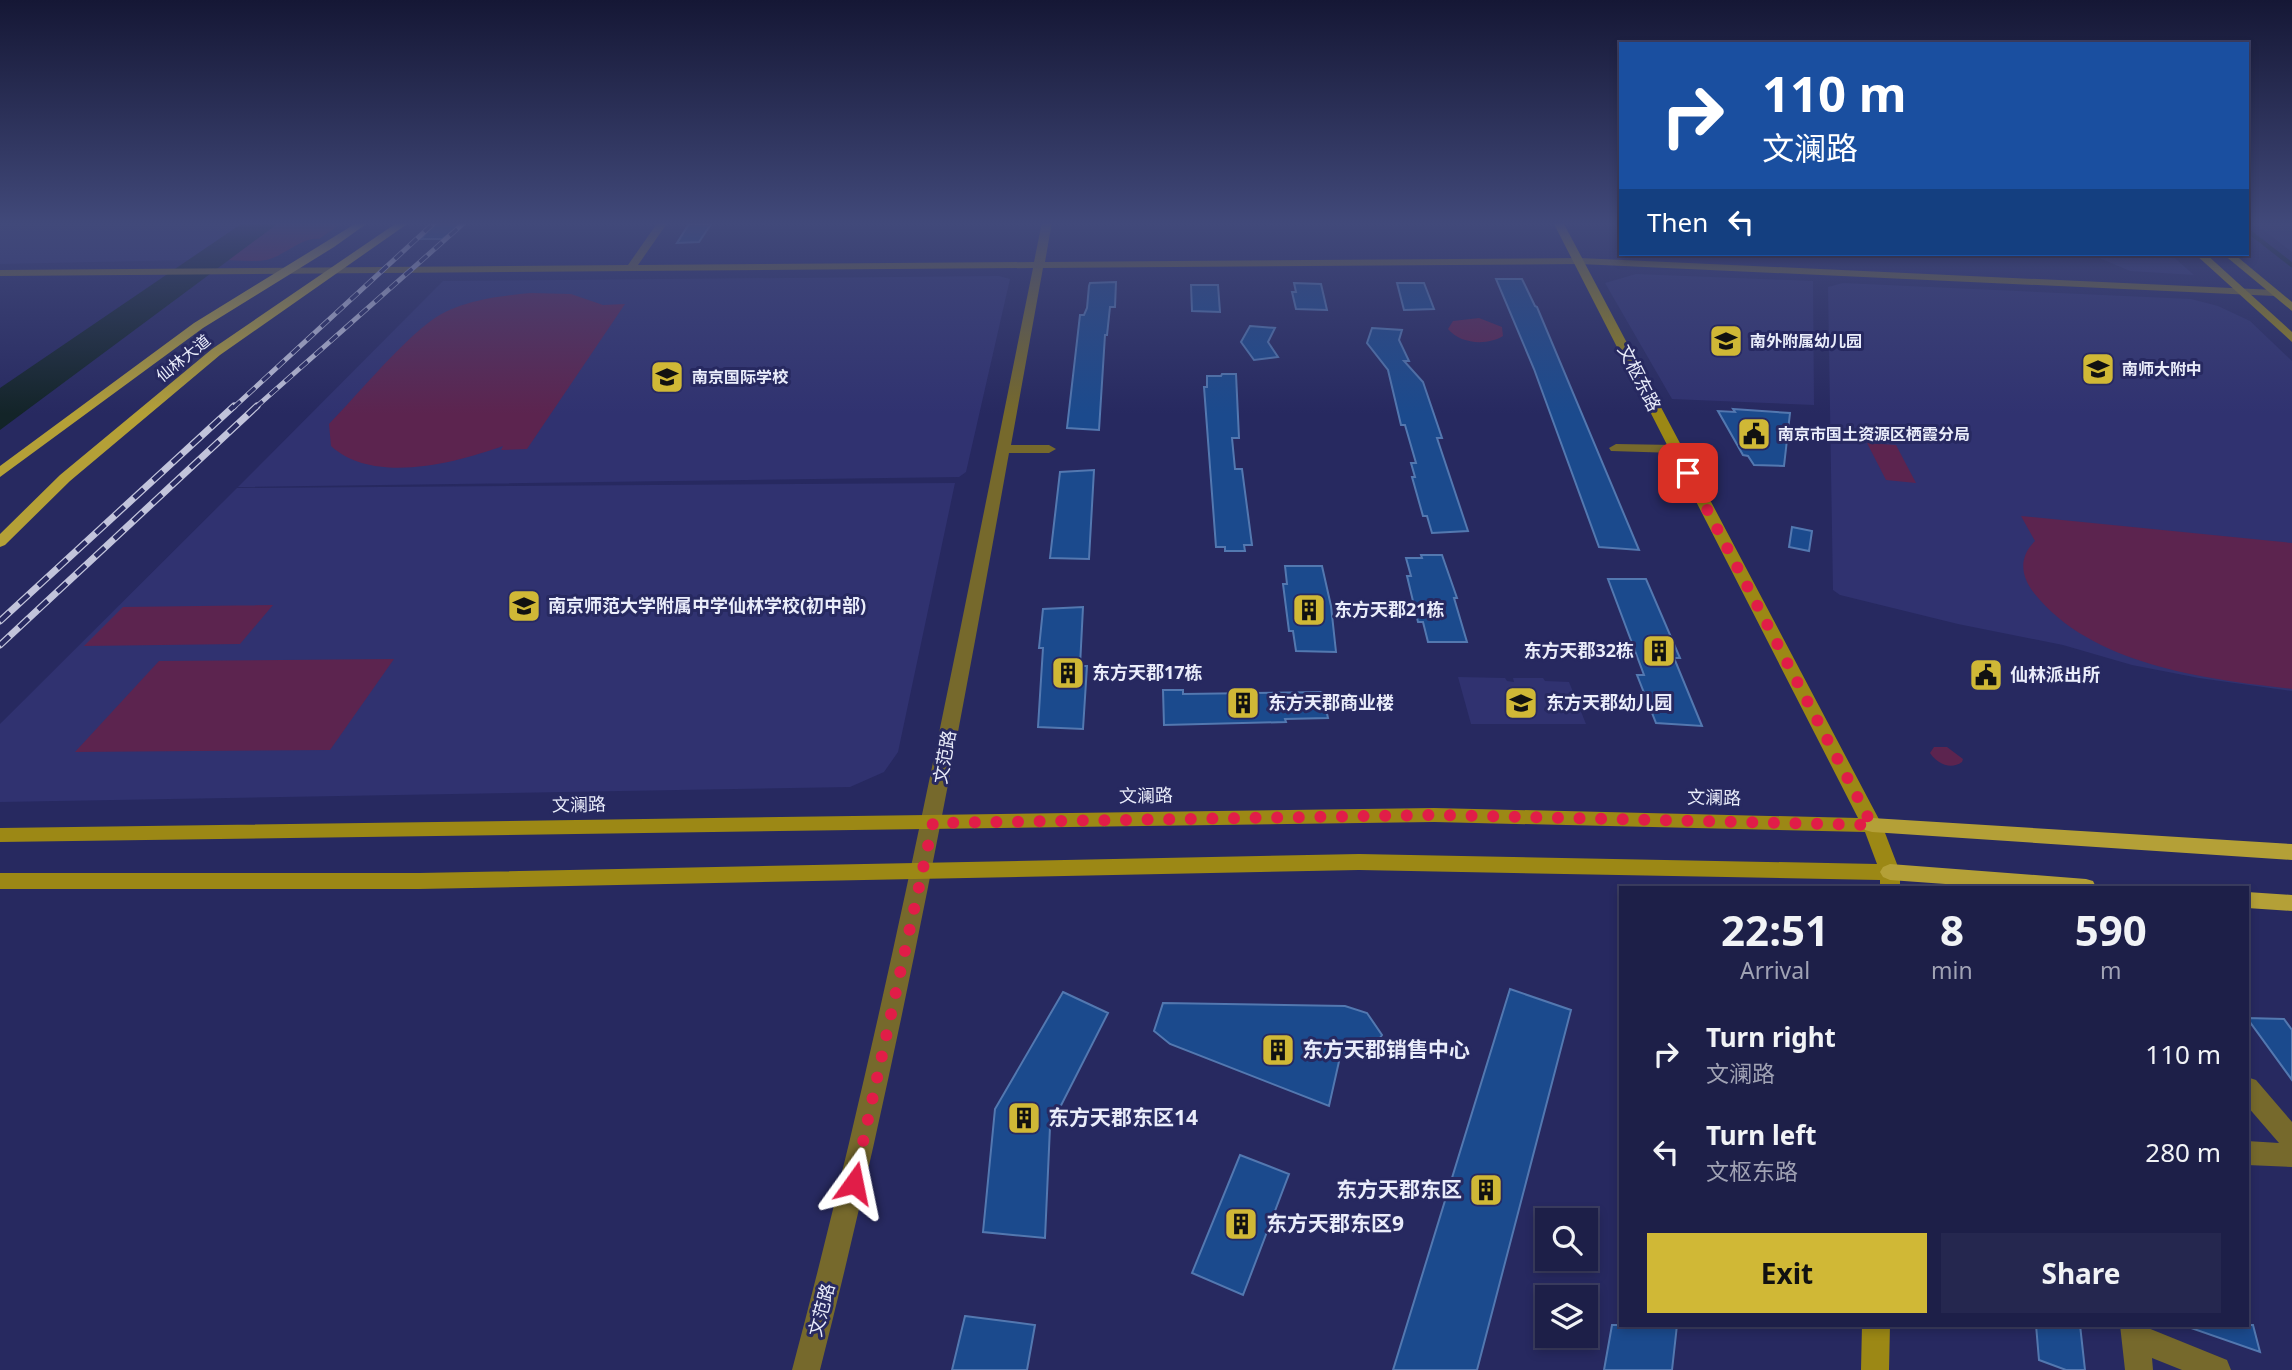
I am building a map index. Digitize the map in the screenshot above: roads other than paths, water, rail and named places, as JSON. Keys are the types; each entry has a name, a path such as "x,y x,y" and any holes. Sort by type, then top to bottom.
{"main road":[{"name":"仙林大道","path":"0,473 229,305 262,286"},
{"name":"仙林大道","path":"0,542 75,469 216,352 270,302 303,286"},
{"name":"文枢东路","path":"1593,286 1872,825 1890,880"},
{"path":"2235,286 2292,338"},
{"path":"2266,286 2292,308"},
{"path":"229,305 270,302"},
{"name":"文澜路","path":"0,835 1434,815 1872,825 2292,852"},
{"path":"0,881 419,881 1359,862 2058,886"},
{"path":"2249,900 2292,903"},
{"path":"1875,1370 1877,1327"}],"street":[{"name":"文范路","path":"806,1370 843,1235 933,823 1034,286"},
{"path":"2147,286 2275,293"},
{"path":"1616,448 1675,449"},
{"path":"1003,449 1049,449"},
{"path":"2249,1090 2292,1140"},
{"path":"2249,1153 2292,1155"},
{"path":"2135,1331 2139,1370"},
{"path":"2135,1331 2217,1370"}],"railway":[{"path":"233,408 366,286"},
{"path":"255,408 393,286"},
{"path":"0,621 234,406"},
{"path":"0,645 257,406"}],"place":[{"name":"南外附属幼儿园","path":"1726,341"},
{"name":"南师大附中","path":"2098,369"},
{"name":"南京国际学校","path":"667,377"},
{"name":"南京市国土资源区栖霞分局","path":"1754,434"},
{"name":"南京师范大学附属中学仙林学校(初中部)","path":"524,606"},
{"name":"东方天郡21栋","path":"1309,610"},
{"name":"东方天郡32栋","path":"1659,651"},
{"name":"东方天郡17栋","path":"1068,673"},
{"name":"仙林派出所","path":"1986,675"},
{"name":"东方天郡商业楼","path":"1243,703"},
{"name":"东方天郡幼儿园","path":"1521,703"},
{"name":"东方天郡销售中心","path":"1278,1050"},
{"name":"东方天郡东区14","path":"1024,1118"},
{"name":"东方天郡东区","path":"1486,1190"},
{"name":"东方天郡东区9","path":"1241,1224"}]}
